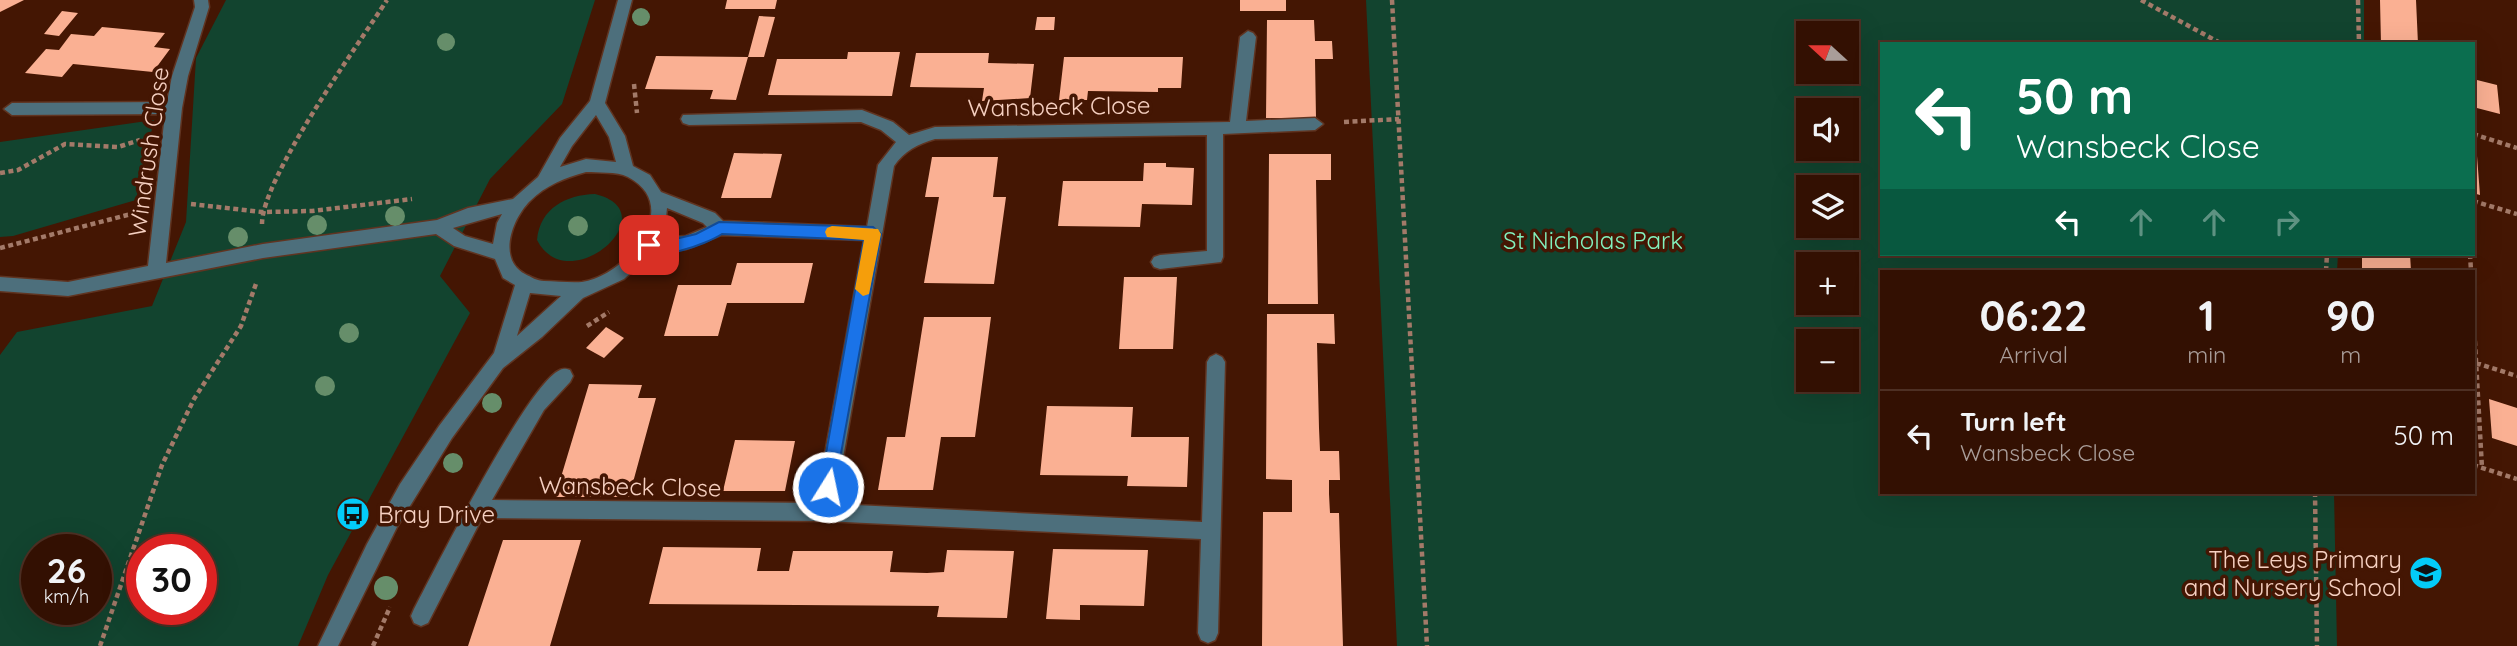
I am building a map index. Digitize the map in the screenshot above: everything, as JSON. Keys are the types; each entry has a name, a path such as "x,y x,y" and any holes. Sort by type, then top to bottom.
{"street":[{"name":"Windrush Close","path":"156,272 174,108 180,76 202,6 201,0"},
{"path":"544,181 566,142 597,103 625,0"},
{"path":"1237,128 1248,37"},
{"path":"597,103 618,136 626,169"},
{"path":"12,109 174,108"},
{"path":"689,119 862,116 887,126 907,142 886,165 824,512"},
{"name":"Wansbeck Close","path":"907,142 935,133 1237,128 1315,124"},
{"path":"1160,262 1215,257 1215,127"},
{"path":"328,646 367,559 434,446 501,359 583,289 621,272 649,245 659,220 656,197 650,185 626,169 586,166 544,181 515,205 502,229 499,253 512,276 541,290 583,289"},
{"path":"656,197 709,218 719,228"},
{"path":"0,285 68,289 263,251 438,227 468,215 515,205"},
{"path":"438,227 460,241 499,253"},
{"path":"649,245 671,247 700,240 719,228 873,234"},
{"path":"501,359 524,284"},
{"path":"1209,633 1216,362"},
{"path":"421,616 477,509 538,404 564,376"},
{"name":"Wansbeck Close","path":"477,509 824,512 1211,531"}],"path":[{"path":"100,646 153,488 172,443 197,394 235,337 253,302 263,251 262,212 291,150 387,0"},
{"path":"1392,0 1427,646"},
{"path":"2141,0 2218,42"},
{"path":"2358,0 2359,42"},
{"path":"618,136 639,127 634,86 637,74"},
{"path":"1315,124 1399,119"},
{"path":"0,173 18,170 65,144 118,147 171,131"},
{"path":"2475,135 2517,148"},
{"path":"0,248 164,203 262,212 312,211 419,199"},
{"path":"2475,202 2517,214"},
{"path":"2475,344 2482,468"},
{"path":"2476,363 2517,376"},
{"path":"2475,466 2517,479"},
{"path":"2315,494 2317,646"}],"green space":[{"path":"226,0 595,0 562,104 490,179 440,276 470,313 328,575 298,646 0,646 0,355 17,332 152,306 186,222 196,58"},
{"name":"St Nicholas Park","path":"1366,0 2364,0 2364,42 1880,42 1880,256 2338,256 2337,270 1880,270 1880,494 2334,494 2337,646 1397,646"},
{"path":"154,120 136,200 13,236 0,237 0,142"},
{"path":"595,194 615,204 622,217 618,233 606,247 589,257 570,261 551,256 537,240 543,219 556,205 574,197"}],"building":[{"path":"0,0 24,0 0,12"},
{"path":"727,0 777,0 775,9 725,9"},
{"path":"1240,0 1286,0 1286,11 1240,11"},
{"path":"2380,0 2416,0 2418,42 2381,42"},
{"path":"62,11 78,13 59,36 44,34"},
{"path":"759,16 775,17 764,57 748,57"},
{"path":"1037,17 1055,17 1054,30 1035,30"},
{"path":"1267,20 1314,20 1315,41 1332,41 1333,59 1315,59 1316,118 1266,118"},
{"path":"102,27 165,33 154,47 170,49 153,72 73,64 62,77 25,73 46,49 59,50 71,34 94,36"},
{"path":"848,52 900,52 892,96 768,95 777,59 847,59"},
{"path":"916,53 989,53 988,63 1034,64 1030,98 982,101 984,88 910,87"},
{"path":"656,56 748,57 736,100 710,99 713,90 645,89"},
{"path":"1064,57 1183,57 1181,88 1158,88 1158,92 1088,91 1087,100 1059,100"},
{"path":"2475,80 2497,85 2500,114 2475,108"},
{"path":"734,153 782,154 771,198 721,198"},
{"path":"1269,154 1331,154 1331,180 1316,180 1318,304 1268,304"},
{"path":"2475,156 2477,156 2480,195 2475,194"},
{"path":"932,157 998,157 993,197 1006,197 994,284 924,283 939,197 925,197"},
{"path":"1144,163 1166,163 1166,167 1194,168 1192,205 1142,204 1140,227 1058,226 1063,181 1143,181"},
{"path":"2362,256 2410,256 2411,270 2362,270"},
{"path":"737,263 813,263 804,303 727,303 718,336 664,336 678,285 731,285"},
{"path":"1124,277 1177,277 1173,349 1119,349"},
{"path":"1267,314 1334,314 1335,344 1317,343 1319,428 1320,451 1339,451 1340,480 1329,480 1329,494 1330,513 1339,513 1343,646 1262,646 1263,512 1292,512 1292,480 1266,479"},
{"path":"924,317 991,317 975,437 941,437 933,490 878,490 887,437 905,437"},
{"path":"606,327 624,338 604,358 586,348"},
{"path":"589,384 642,385 638,398 656,398 629,497 555,497"},
{"path":"2489,399 2517,408 2517,446 2492,438"},
{"path":"1047,406 1133,407 1131,437 1189,437 1187,487 1127,486 1128,476 1040,475"},
{"path":"735,440 795,441 785,491 723,491"},
{"path":"503,540 581,540 550,646 468,646"},
{"path":"663,547 761,548 757,571 789,571 793,551 893,551 890,572 927,573 944,572 947,550 1014,551 1007,618 937,617 939,606 649,604"},
{"path":"1053,549 1148,550 1144,606 1080,605 1080,620 1046,619"}],"slow traffic":[{"path":"832,232 873,234 863,289"}],"place":[{"name":"Bray Drive","path":"353,514"},
{"name":"The Leys Primary and Nursery School","path":"2426,573"}],"route":[{"path":"649,245 671,247 700,240 719,228 873,234 828,487"}]}
